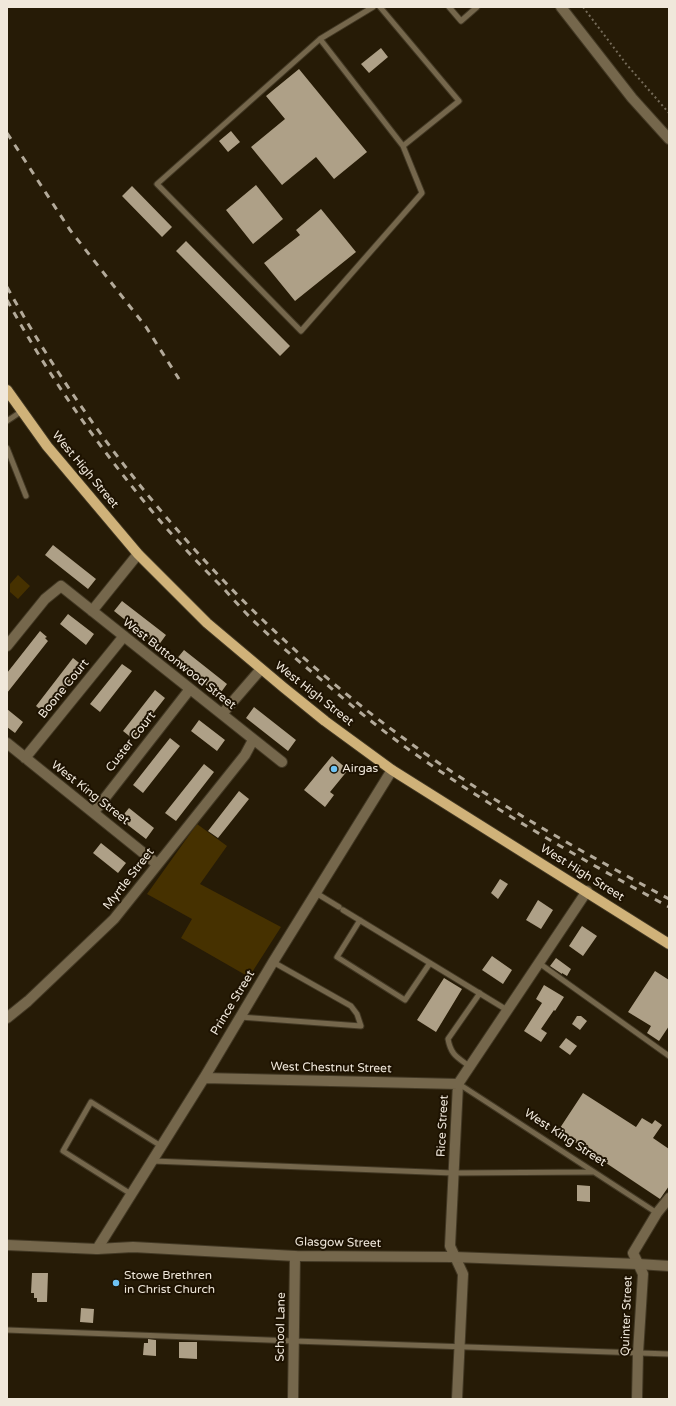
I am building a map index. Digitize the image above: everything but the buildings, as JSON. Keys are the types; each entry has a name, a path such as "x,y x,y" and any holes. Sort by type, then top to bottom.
{"main road":[{"name":"West High Street","path":"7,390 47,446 138,554 208,623 261,669 325,722 392,770 587,891 669,944"}],"street":[{"path":"561,7 632,98 669,139"},
{"path":"92,610 138,554"},
{"name":"West Buttonwood Street","path":"7,646 45,599 61,586 282,762"},
{"name":"Boone Court","path":"25,758 124,636"},
{"path":"222,714 261,669"},
{"name":"Custer Court","path":"94,812 190,689"},
{"name":"Myrtle Street","path":"7,1018 28,1001 114,919 245,756 253,740"},
{"name":"West King Street","path":"7,743 157,864"},
{"name":"Prince Street","path":"97,1249 204,1078 273,962 392,770"},
{"name":"Rice Street","path":"457,1399 463,1274 450,1246 458,1084 587,891"},
{"name":"West Chestnut Street","path":"204,1078 458,1084"},
{"name":"Quinter Street","path":"637,1399 638,1353 643,1274 633,1253 657,1213 669,1198"},
{"name":"Glasgow Street","path":"7,1245 97,1249 133,1247 296,1256 454,1257 669,1266"},
{"name":"School Lane","path":"293,1399 296,1256"}],"lane":[{"path":"320,39 403,146 422,193 301,331 157,184 320,39 373,7"},
{"path":"380,7 459,101 403,146"},
{"path":"449,7 460,21 476,7"},
{"path":"7,421 22,411"},
{"path":"7,448 26,496"},
{"path":"316,893 507,1010"},
{"path":"360,920 337,957 405,1000 430,963"},
{"path":"240,1017 361,1026 357,1014 351,1006 273,962"},
{"path":"539,962 669,1056"},
{"path":"469,1066 454,1056 450,1049 448,1039 480,993"},
{"name":"West King Street","path":"458,1084 657,1213"},
{"path":"131,1194 63,1152 92,1102 161,1146"},
{"path":"152,1161 453,1173 593,1172"},
{"path":"7,1330 669,1354"}],"path":[{"path":"583,7 627,66 669,113"}],"shaded area":[{"path":"18,575 30,586 18,599 10,592 10,584"},
{"path":"197,824 227,846 200,884 281,927 249,977 181,938 192,919 147,894"}],"railway":[{"path":"7,133 70,230 146,327 179,379"},
{"path":"7,287 47,354 90,419 137,482 188,542 241,599 298,653 358,703 450,771 512,810 669,899"},
{"path":"7,300 59,387 78,415 139,496 176,539 266,632 370,720 448,777 541,835 669,907"}],"place":[{"name":"Airgas","path":"334,769"},
{"name":"Stowe Brethren in Christ Church","path":"116,1283"}]}
